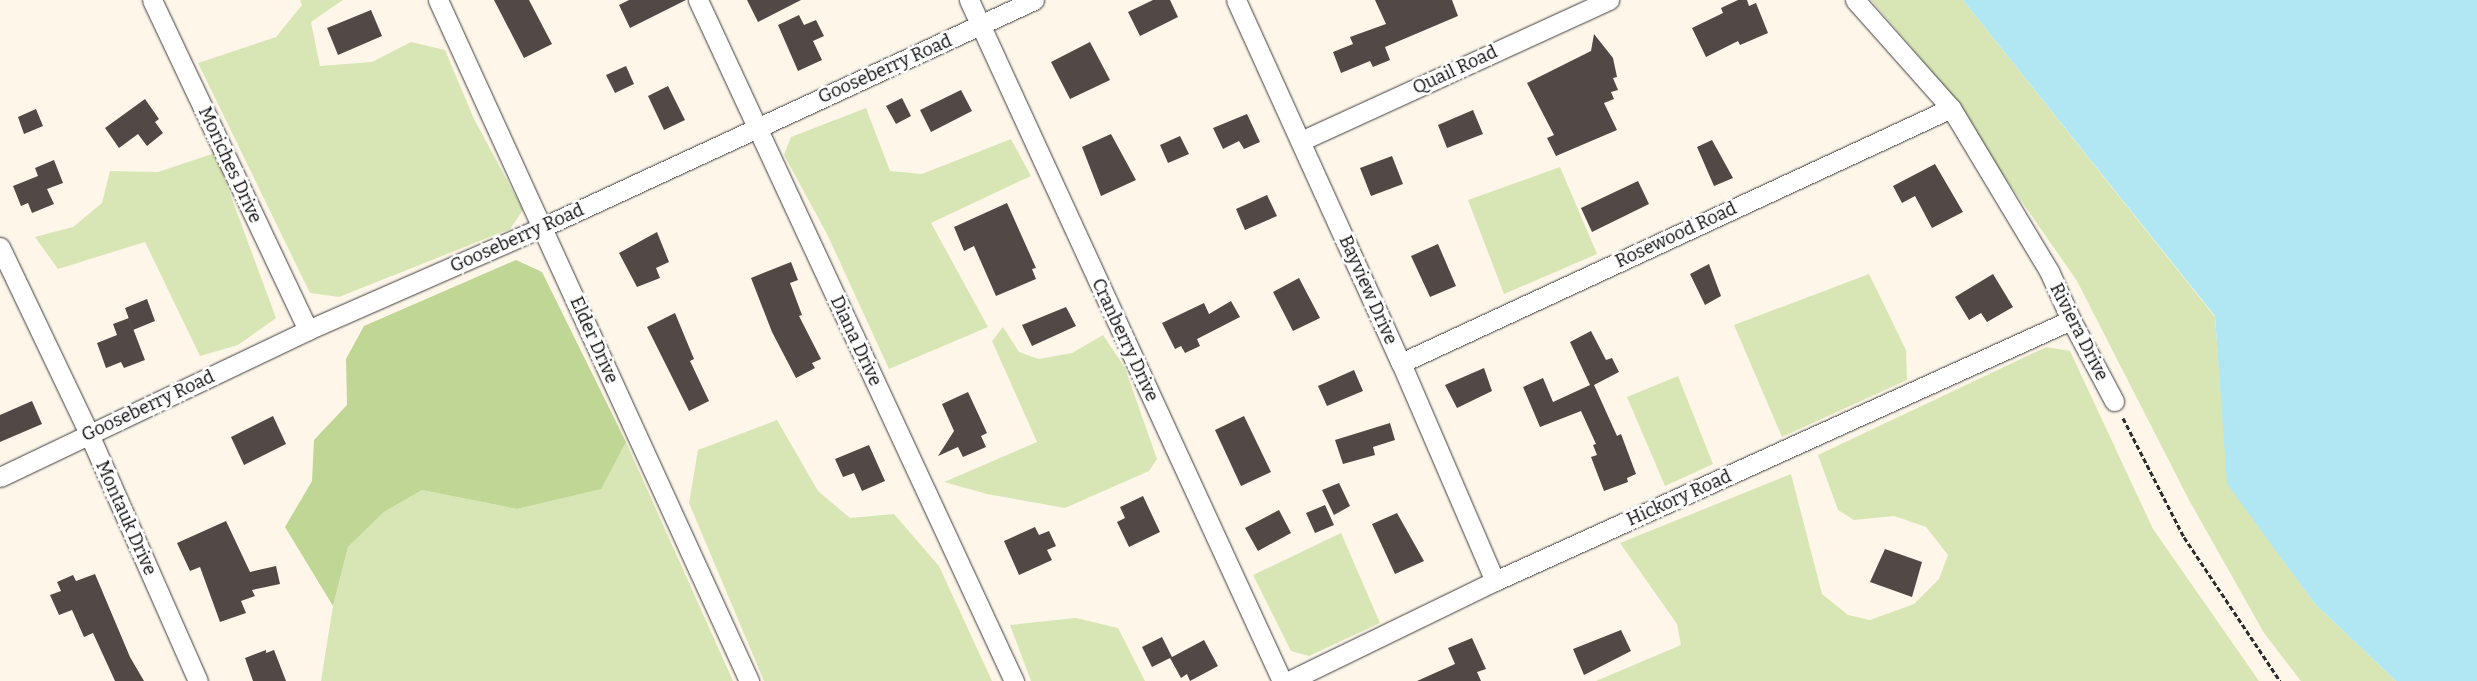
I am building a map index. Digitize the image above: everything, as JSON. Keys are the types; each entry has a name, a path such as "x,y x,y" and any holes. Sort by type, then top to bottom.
{"street":[{"name":"Moriches Drive","path":"152,0 308,330"},
{"name":"Elder Drive","path":"438,0 543,227 748,681"},
{"name":"Diana Drive","path":"698,0 1014,681"},
{"name":"Cranberry Drive","path":"969,0 1282,681"},
{"name":"Gooseberry Road","path":"0,477 308,330 543,227 1034,0"},
{"name":"Bayview Drive","path":"1236,0 1401,363 1495,582"},
{"name":"Quail Road","path":"1300,141 1609,0"},
{"name":"Riviera Drive","path":"1855,0 1951,108 2049,271 2071,320 2114,401"},
{"name":"Rosewood Road","path":"1401,363 1951,108"},
{"name":"Montauk Drive","path":"0,247 89,434 198,681"},
{"name":"Hickory Road","path":"1289,681 1495,582 2071,320"}],"path":[{"name":"Riviera Drive","path":"2114,401 2184,536 2280,681"}],"green space":[{"path":"300,0 343,0 311,22 320,66 372,62 411,42 445,50 474,119 523,210 510,229 339,297 310,293 198,63 276,37 302,5"},
{"path":"1871,0 1963,0 2215,317 2228,484 2315,604 2396,681 2301,681 2264,633 2189,500 2077,281 1928,67"},
{"path":"866,108 890,171 922,174 1011,139 1031,176 931,223 988,327 889,369 827,234 784,155 791,137"},
{"path":"215,153 276,318 238,345 200,356 145,242 58,269 35,237 73,227 102,203 110,171 158,172"},
{"path":"1560,167 1597,254 1504,294 1468,200"},
{"path":"516,260 542,272 626,442 601,489 517,509 422,490 384,512 348,547 333,606 285,527 312,481 314,440 347,405 346,359 364,326"},
{"path":"1869,274 1906,350 1907,380 1782,437 1734,325"},
{"path":"1003,327 1019,352 1039,359 1072,353 1103,335 1125,368 1157,459 1149,471 1065,508 987,494 944,482 1037,442 992,341"},
{"path":"2046,347 2070,351 2153,529 2259,681 1596,681 1681,645 1677,624 1620,543 1791,474 1822,594 1848,615 1870,620 1914,604 1939,579 1948,555 1926,527 1894,516 1854,520 1838,510 1818,455"},
{"path":"1678,376 1713,464 1665,486 1627,397"},
{"path":"777,420 818,491 850,518 894,514 939,566 992,681 764,681 689,503 698,450"},
{"path":"626,442 733,681 321,681 333,606 348,547 384,512 422,490 517,509 600,489"},
{"path":"1341,533 1380,623 1309,656 1291,651 1253,575"},
{"path":"1076,618 1118,628 1145,681 1031,681 1010,625"}],"water":[{"path":"1963,0 2477,0 2477,681 2396,681 2315,604 2227,484 2215,316"}],"building":[{"path":"494,0 529,0 552,44 524,58"},
{"path":"629,0 686,0 630,28 619,5"},
{"path":"747,0 801,0 758,22"},
{"path":"1153,0 1170,0 1178,17 1140,36 1128,12"},
{"path":"1375,0 1452,0 1458,16 1385,47 1390,60 1373,67 1370,61 1341,73 1333,52 1353,44 1350,37 1386,24"},
{"path":"1738,0 1747,0 1749,6 1756,3 1768,33 1740,45 1738,41 1706,57 1692,28 1723,13 1721,8"},
{"path":"371,10 382,36 338,55 327,28"},
{"path":"799,15 804,25 816,20 824,36 813,41 822,60 798,71 778,25"},
{"path":"1594,34 1613,58 1617,77 1613,78 1618,90 1611,92 1614,99 1604,103 1617,130 1556,156 1547,138 1554,135 1527,83 1591,51"},
{"path":"1090,42 1110,80 1070,99 1051,62"},
{"path":"626,66 634,84 615,93 606,75"},
{"path":"668,86 685,120 664,130 648,96"},
{"path":"961,90 972,111 931,132 920,110"},
{"path":"902,98 911,116 896,124 886,106"},
{"path":"145,99 159,119 155,122 163,133 147,146 138,134 119,148 105,128"},
{"path":"36,109 43,126 24,134 18,117"},
{"path":"1473,110 1483,134 1447,148 1438,125"},
{"path":"1247,114 1260,142 1244,149 1239,141 1223,149 1213,128"},
{"path":"1111,134 1136,180 1101,196 1082,147"},
{"path":"1180,136 1189,154 1168,163 1160,145"},
{"path":"1712,140 1733,178 1714,186 1697,147"},
{"path":"1392,156 1403,184 1371,196 1360,168"},
{"path":"54,160 63,183 47,189 54,204 32,213 28,203 21,206 13,186 38,176 35,168"},
{"path":"1935,164 1963,212 1932,228 1915,196 1902,203 1893,186"},
{"path":"1638,181 1649,204 1592,232 1581,208"},
{"path":"1267,195 1277,216 1245,230 1236,209"},
{"path":"1007,203 1036,268 1032,269 1036,279 996,296 974,246 964,251 954,227"},
{"path":"657,232 669,262 656,268 660,278 637,287 619,253"},
{"path":"1438,244 1456,286 1430,297 1411,256"},
{"path":"791,262 798,280 790,283 802,315 799,316 821,359 812,363 815,368 796,378 772,332 751,278"},
{"path":"1709,264 1721,296 1705,305 1690,274"},
{"path":"1993,274 2013,307 1987,322 1981,313 1969,320 1955,297"},
{"path":"1299,278 1320,318 1293,331 1273,292"},
{"path":"147,299 155,321 133,330 125,308"},
{"path":"1231,301 1240,317 1197,339 1200,346 1185,353 1181,346 1175,349 1162,323 1204,303 1209,314"},
{"path":"1066,307 1076,326 1032,346 1022,325"},
{"path":"675,313 694,359 690,361 709,401 689,411 647,327"},
{"path":"129,318 145,360 124,368 121,362 106,368 97,343 117,335 113,324"},
{"path":"1591,331 1606,360 1612,358 1619,372 1594,385 1617,436 1621,434 1636,474 1627,478 1628,482 1604,491 1591,457 1597,455 1593,445 1596,444 1581,411 1540,427 1523,387 1543,378 1553,402 1590,385 1570,342"},
{"path":"1484,368 1492,391 1457,408 1445,385"},
{"path":"1354,370 1363,391 1327,406 1318,386"},
{"path":"968,392 987,433 981,436 986,447 963,457 958,447 938,456 954,431 942,404"},
{"path":"32,401 42,424 0,442 0,415"},
{"path":"273,416 286,444 244,465 231,437"},
{"path":"1244,416 1271,472 1241,486 1215,430"},
{"path":"1390,423 1395,440 1373,447 1375,455 1343,464 1335,440"},
{"path":"869,445 885,481 862,491 854,473 843,477 835,459"},
{"path":"1339,483 1350,506 1334,515 1322,490"},
{"path":"1143,496 1160,532 1129,547 1117,522 1125,518 1120,507"},
{"path":"1325,505 1334,525 1315,533 1306,513"},
{"path":"1279,510 1291,533 1258,551 1245,528"},
{"path":"1397,513 1424,561 1395,574 1372,524"},
{"path":"226,521 250,572 276,566 280,584 252,590 255,596 241,601 246,613 220,622 200,567 190,571 177,543"},
{"path":"1035,527 1039,535 1049,531 1056,546 1047,550 1052,560 1019,575 1004,541"},
{"path":"1885,549 1922,562 1912,597 1870,582"},
{"path":"95,574 130,657 144,681 115,681 93,633 84,637 72,610 59,615 50,595 61,591 57,582 73,575 76,581"},
{"path":"1621,630 1631,651 1584,675 1573,649"},
{"path":"1162,637 1172,657 1204,640 1218,666 1190,681 1187,674 1181,678 1170,658 1152,667 1142,647"},
{"path":"1472,638 1486,669 1477,672 1481,681 1417,681 1455,664 1448,648"},
{"path":"266,650 266,653 274,650 286,681 253,681 245,658"}]}
